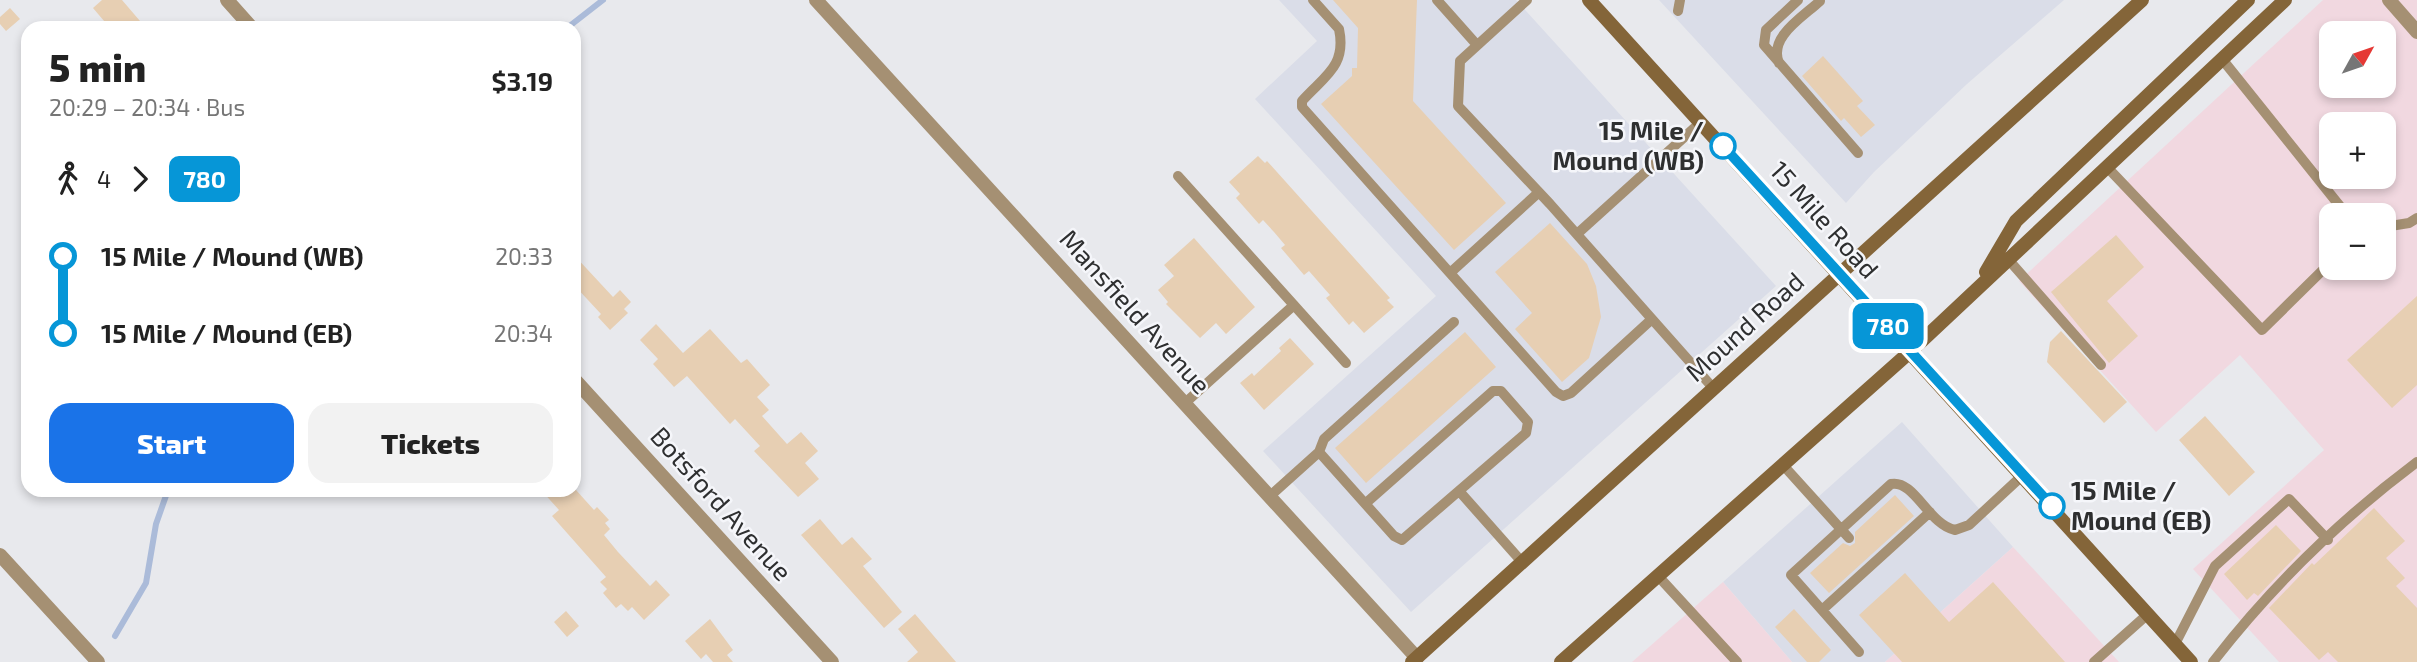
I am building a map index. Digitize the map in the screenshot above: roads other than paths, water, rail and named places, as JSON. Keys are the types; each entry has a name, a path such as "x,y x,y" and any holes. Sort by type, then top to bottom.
{"main road":[{"name":"Mound Road","path":"1414,660 2142,0"},
{"path":"1978,285 2016,221 2248,0"},
{"path":"1561,662 1910,351 2286,0"},
{"name":"15 Mile Road","path":"1591,1 2191,662"}],"street":[{"path":"227,0 246,21"},
{"name":"Mansfield Avenue","path":"816,0 1270,496 1414,660"},
{"path":"2389,0 2417,32"},
{"name":"Botsford Avenue","path":"581,387 832,662"},
{"path":"0,555 98,662"}],"lane":[{"path":"1313,0 1339,29 1338,60 1332,73 1301,101 1302,107 1559,395 1571,393 1652,319"},
{"path":"1437,0 1477,45"},
{"path":"1527,0 1457,65 1458,106 1577,234 1714,389"},
{"path":"1798,0 1763,35 1766,49 1858,153"},
{"path":"1780,66 1776,54 1779,40 1820,1"},
{"path":"2222,59 2337,203"},
{"path":"1577,234 1701,122"},
{"path":"2106,166 2262,331 2319,274"},
{"path":"1178,176 1346,363"},
{"path":"1450,273 1538,193"},
{"path":"2396,225 2409,223 2417,218"},
{"path":"2007,258 2101,365"},
{"path":"1185,403 1294,305"},
{"path":"1270,496 1320,452 1324,439 1454,322"},
{"path":"1320,452 1366,503 1402,540 1528,430 1526,419 1497,390 1366,503"},
{"path":"2213,662 2252,612 2382,488 2417,462"},
{"path":"1783,465 1845,533"},
{"path":"1859,652 1791,576 1845,533 1887,486 1896,483 1905,486 1947,528 1963,528 2023,475"},
{"path":"1460,492 1522,562"},
{"path":"2175,644 2215,566 2289,499 2328,540"},
{"path":"1822,610 1871,561 1930,512"},
{"path":"1658,576 1731,660"},
{"path":"2094,662 2148,614"}],"waterway":[{"path":"576,21 603,0"},
{"path":"115,636 146,583 156,524 166,497"}],"place":[{"name":"15 Mile / Mound (WB)","path":"1723,146"},
{"name":"15 Mile / Mound (EB)","path":"2052,506"}]}
